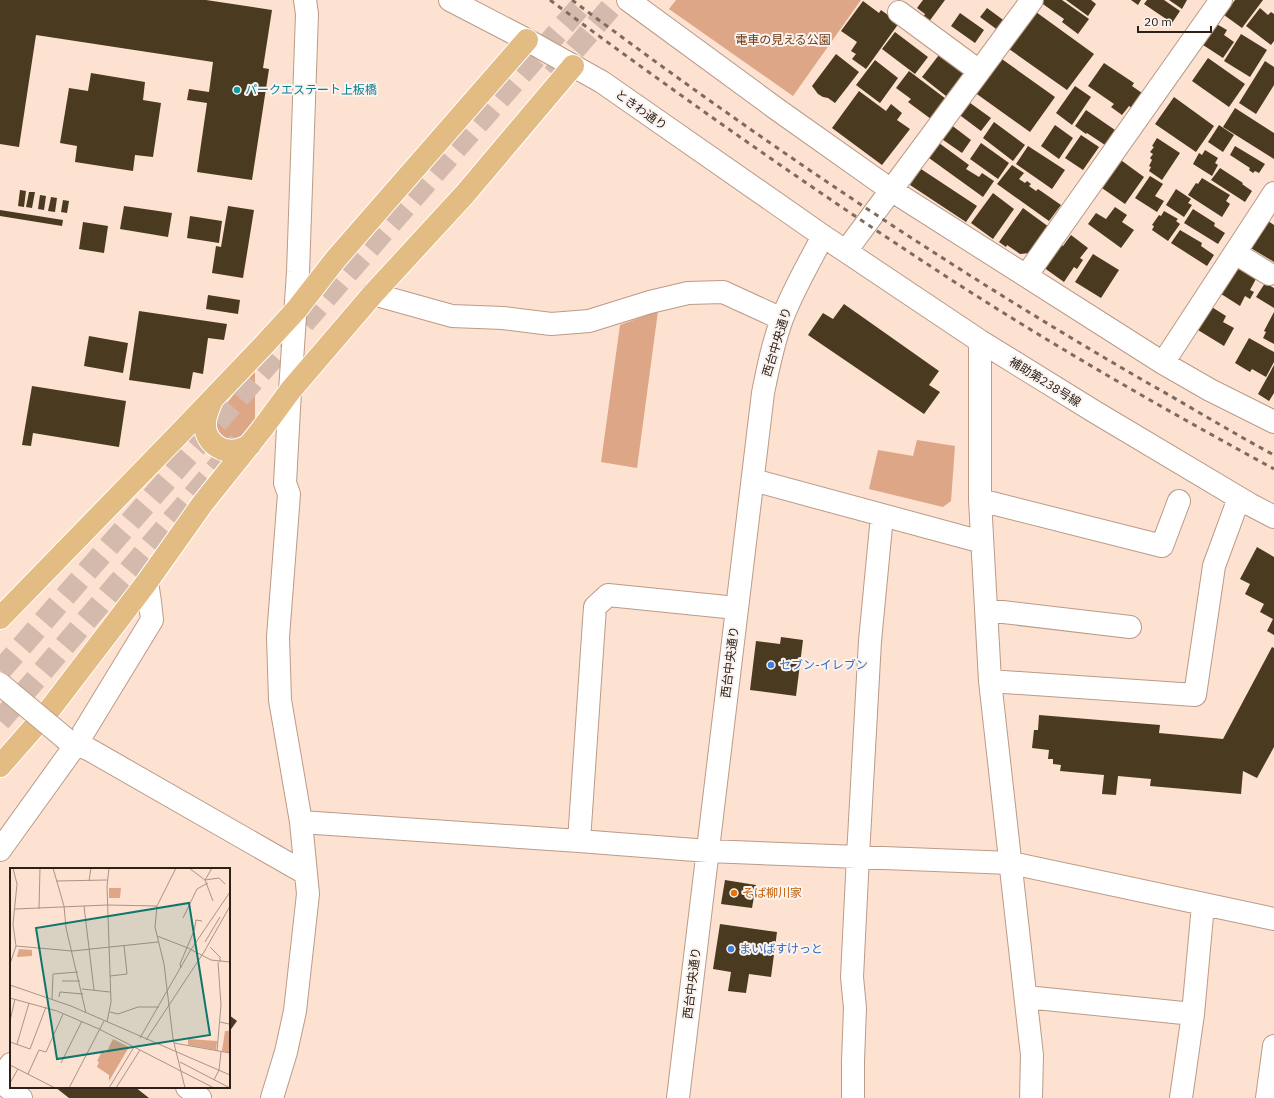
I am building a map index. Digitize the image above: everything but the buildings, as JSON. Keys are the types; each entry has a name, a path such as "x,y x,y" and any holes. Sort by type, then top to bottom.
{"main road":[{"path":"0,618 212,400 297,309 335,260 527,40"},
{"path":"0,766 50,709 147,582 203,503 290,391 373,294 464,194 573,66"},
{"path":"212,400 205,422 208,437 219,448 228,450 240,450 250,444"}],"street":[{"path":"272,1098 286,1052 295,1011 308,894 301,822 280,700 279,645 288,494 285,483 290,391 297,309 307,21 305,0"},
{"name":"ときわ通り","path":"450,0 527,40 602,82 823,236"},
{"path":"846,251 1032,0"},
{"path":"1026,276 1221,0"},
{"path":"630,1 778,110 891,190 1163,363 1210,390 1274,422"},
{"path":"899,12 979,71"},
{"path":"1163,363 1274,193"},
{"name":"補助第238号線","path":"823,236 980,341 1095,412 1239,498 1274,517"},
{"name":"西台中央通り","path":"678,1098 736,608 766,374 772,349 791,297 823,236"},
{"path":"1235,253 1269,274"},
{"path":"373,294 452,316 503,318 551,324 589,321 650,302 688,293 723,292 782,319"},
{"path":"980,341 980,500 990,681 1032,1055 1031,1098"},
{"path":"753,480 982,542"},
{"path":"990,681 1195,694 1214,566 1239,498"},
{"path":"980,500 1162,546 1179,501"},
{"path":"853,1098 855,1008 852,976 870,641 882,516"},
{"path":"0,850 152,620 147,582"},
{"path":"579,841 595,607 608,595 736,608"},
{"path":"986,610 1130,627"},
{"path":"0,684 71,741 305,873"},
{"path":"301,822 708,851 1011,863 1274,919"},
{"path":"1181,1098 1192,1014 1203,904"},
{"path":"1026,997 1192,1014"},
{"path":"1267,1098 1274,1046"},
{"path":"10,1065 0,1080 21,1098"},
{"path":"188,1088 200,1098"}],"green space":[{"name":"電車の見える公園","path":"676,0 861,0 793,96 669,9"},
{"path":"658,311 637,468 601,462 620,325"},
{"path":"255,367 255,420 239,439 227,439 219,433 217,428 217,416"},
{"path":"917,440 955,446 951,501 943,507 869,489 878,450 913,456"}],"tunnel":[{"path":"0,671 586,0"},
{"path":"553,75 617,0"},
{"path":"0,721 239,442"}],"railway":[{"path":"550,0 684,98 956,283 1091,366 1274,469"},
{"path":"572,0 711,102 853,200 925,247 1072,338 1274,455"}],"place":[{"name":"パークエステート上板橋","path":"237,90"},
{"name":"セブン-イレブン","path":"771,665"},
{"name":"そば柳川家","path":"734,893"},
{"name":"まいばすけっと","path":"731,949"}]}
